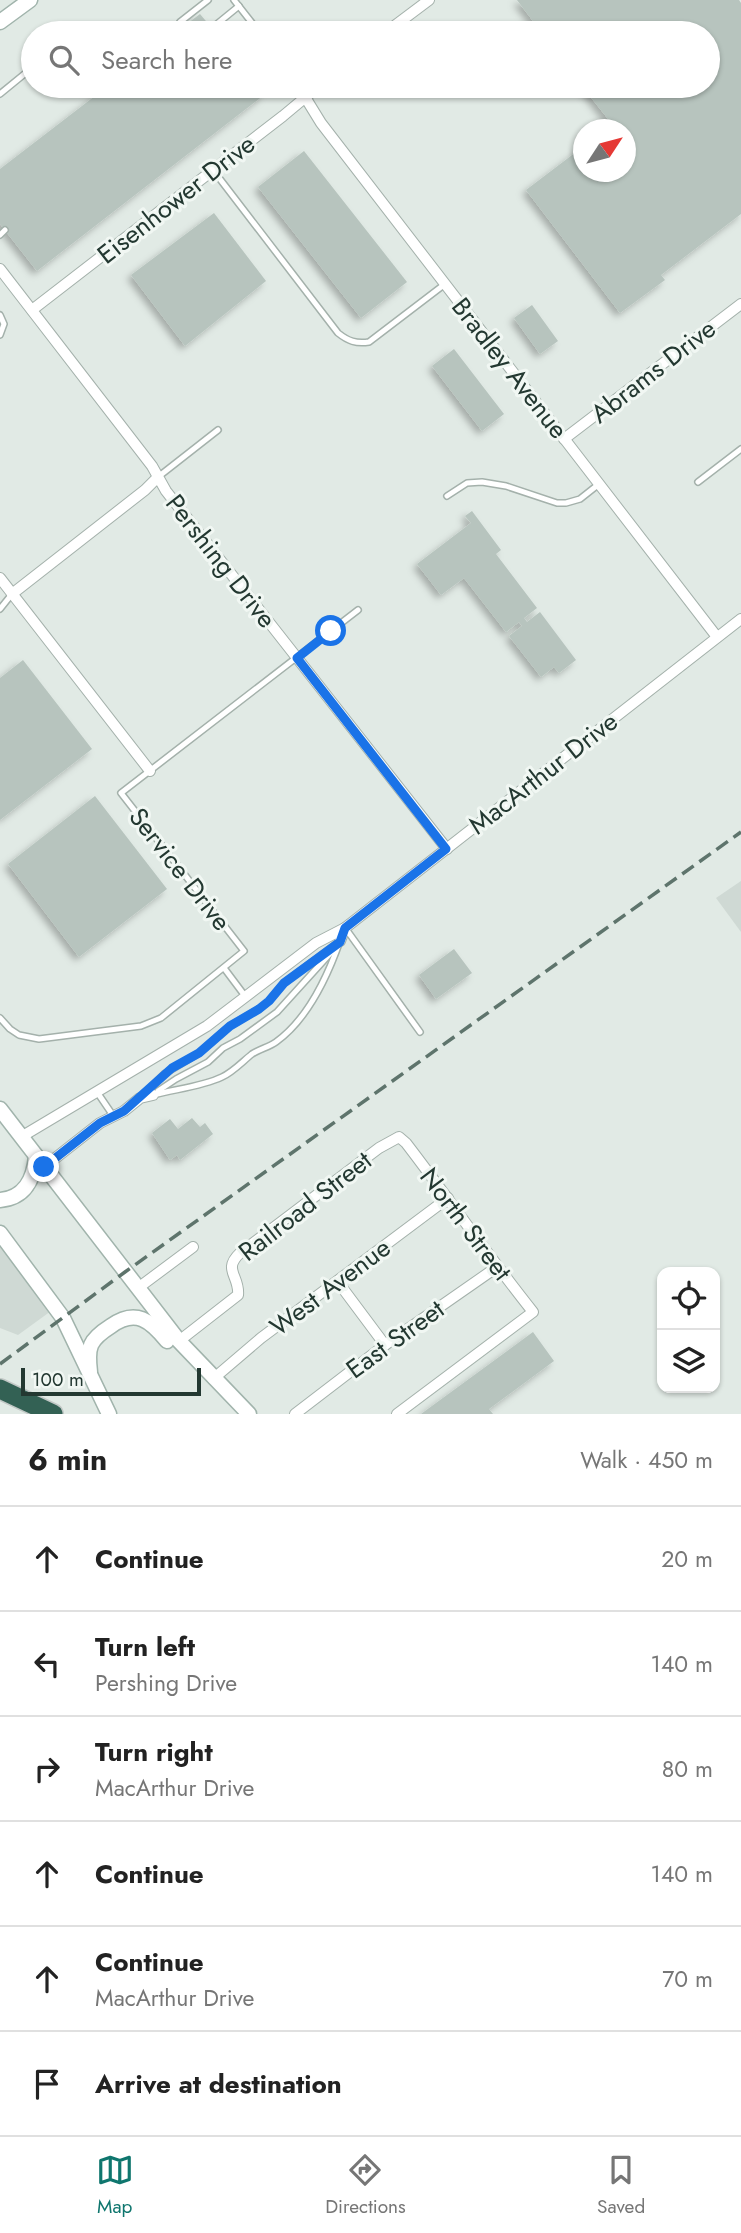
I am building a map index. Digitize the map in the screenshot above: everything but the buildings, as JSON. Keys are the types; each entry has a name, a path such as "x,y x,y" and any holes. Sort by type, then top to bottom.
{"highway":[{"path":"0,1389 53,1414"}],"main road":[{"path":"0,22 30,0"},
{"path":"0,1109 179,1341 248,1414"},
{"path":"0,1200 11,1199 26,1188 40,1161"},
{"path":"0,1233 54,1305 109,1412"},
{"path":"90,1373 88,1353 95,1338 118,1321 133,1317 158,1329 214,1393 248,1414"}],"street":[{"path":"401,21 429,0"},
{"name":"Eisenhower Drive","path":"32,310 304,98"},
{"name":"Bradley Avenue","path":"306,98 321,123 717,637"},
{"name":"Pershing Drive","path":"1,272 144,456 166,491 446,849"},
{"name":"Abrams Drive","path":"565,439 741,304"},
{"path":"12,594 158,477"},
{"name":"Service Drive","path":"0,578 150,771"},
{"name":"MacArthur Drive","path":"21,1137 207,1026 316,943 345,928 741,619"},
{"path":"340,942 345,928"},
{"path":"40,1161 140,1098 153,1095"},
{"name":"North Street","path":"397,1414 533,1312 399,1137"},
{"name":"Railroad Street","path":"179,1341 238,1295 239,1289 231,1266 234,1259 379,1148 399,1137"},
{"name":"West Avenue","path":"213,1379 261,1338 448,1198"},
{"path":"138,1288 193,1247"},
{"name":"East Street","path":"295,1414 385,1345 498,1267"},
{"path":"338,1282 385,1345"}],"lane":[{"path":"181,21 208,0"},
{"path":"234,0 251,21"},
{"path":"221,21 239,6"},
{"path":"0,93 21,76"},
{"path":"213,170 338,333 347,340 356,343 369,342 445,284"},
{"path":"0,316 4,324 0,335"},
{"path":"158,477 218,430"},
{"path":"698,482 741,449"},
{"path":"447,496 467,483 482,482 506,485 556,503 566,503 579,499 599,484"},
{"path":"0,609 12,594"},
{"path":"150,771 358,610"},
{"name":"Service Drive","path":"150,771 121,793 244,951 224,968 246,997"},
{"path":"345,928 420,1032"},
{"path":"153,1095 223,1077 255,1052 274,1044 300,1020 331,965 340,942"},
{"path":"153,1095 208,1062 223,1048 240,1039 276,1012 340,942"},
{"path":"140,1098 164,1074 199,1053 230,1026 259,1009 284,983 340,942"},
{"path":"0,1018 19,1035 39,1039 141,1026 161,1018 224,968"},
{"path":"97,1092 114,1116"}],"shaded area":[{"path":"741,881 741,932 716,898"},
{"path":"0,1243 51,1311 18,1335 0,1328"}],"railway":[{"path":"0,1364 741,832"}],"route":[{"path":"44,1167 100,1123 124,1111 172,1068 199,1053 230,1026 259,1009 284,983 324,951 340,942 345,928 446,849 297,658 331,631"}]}
